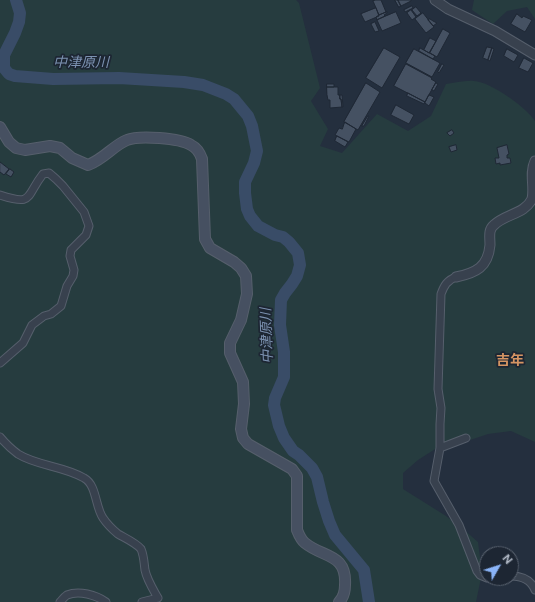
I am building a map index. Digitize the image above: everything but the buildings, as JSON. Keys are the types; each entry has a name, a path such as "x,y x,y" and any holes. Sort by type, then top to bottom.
{"main road":[{"path":"0,127 9,142 16,148 25,150 50,146 60,148 72,158 88,165 102,158 126,140 136,137 183,141 193,145 198,151 202,159 205,239 210,248 234,262 241,268 246,276 247,294 241,320 230,343 230,353 243,382 244,404 241,429 243,438 256,450 292,469 297,476 297,530 300,538 305,544 334,558 340,563 346,577 345,588 339,602"}],"street":[{"path":"435,0 448,9 495,31 535,54"},
{"path":"479,574 459,525 434,481 440,448 441,408 438,389 441,294 446,283 451,278 475,272 481,267 488,254 489,234 491,228 499,221 524,208 531,200 533,195 532,175 535,161"},
{"path":"0,195 24,200 31,193 34,186 43,174 49,173 60,182 84,212 89,226 86,235 71,250 70,256 74,270 73,276 67,286 61,306 51,314 44,316 32,325 22,343 0,363"},
{"path":"0,437 17,453 26,458 85,478 94,494 99,510 108,524 117,533 140,548 143,555 148,580 158,598 142,602"},
{"path":"440,448 466,438"},
{"path":"519,578 527,580 532,584 535,590"},
{"path":"60,602 66,596 73,594 95,596 106,602"}],"green space":[{"path":"0,0 296,0 299,3 320,88 311,101 328,129 320,146 342,153 377,114 408,131 431,116 446,84 464,81 481,82 508,96 530,115 535,121 535,442 511,431 488,434 467,441 443,444 418,460 403,473 403,489 446,516 478,542 479,586 476,602 0,602"},
{"path":"474,0 535,0 535,19 527,7 507,11 493,24 472,10"}],"waterway":[{"name":"中津原川","path":"16,0 20,13 19,22 4,55 4,68 9,74 15,76 53,79 119,78 184,82 203,85 226,94 234,99 248,116 252,126 257,151 254,163 245,182 247,209 250,216 258,226 275,235 283,237 289,242 298,253 300,265 297,276 281,300 280,325 284,352 284,377 275,398 274,405 279,426 284,438 293,451 312,468 317,477 323,502 335,535 364,570 369,602"}],"district":[{"name":"吉年","path":"510,361"}]}
